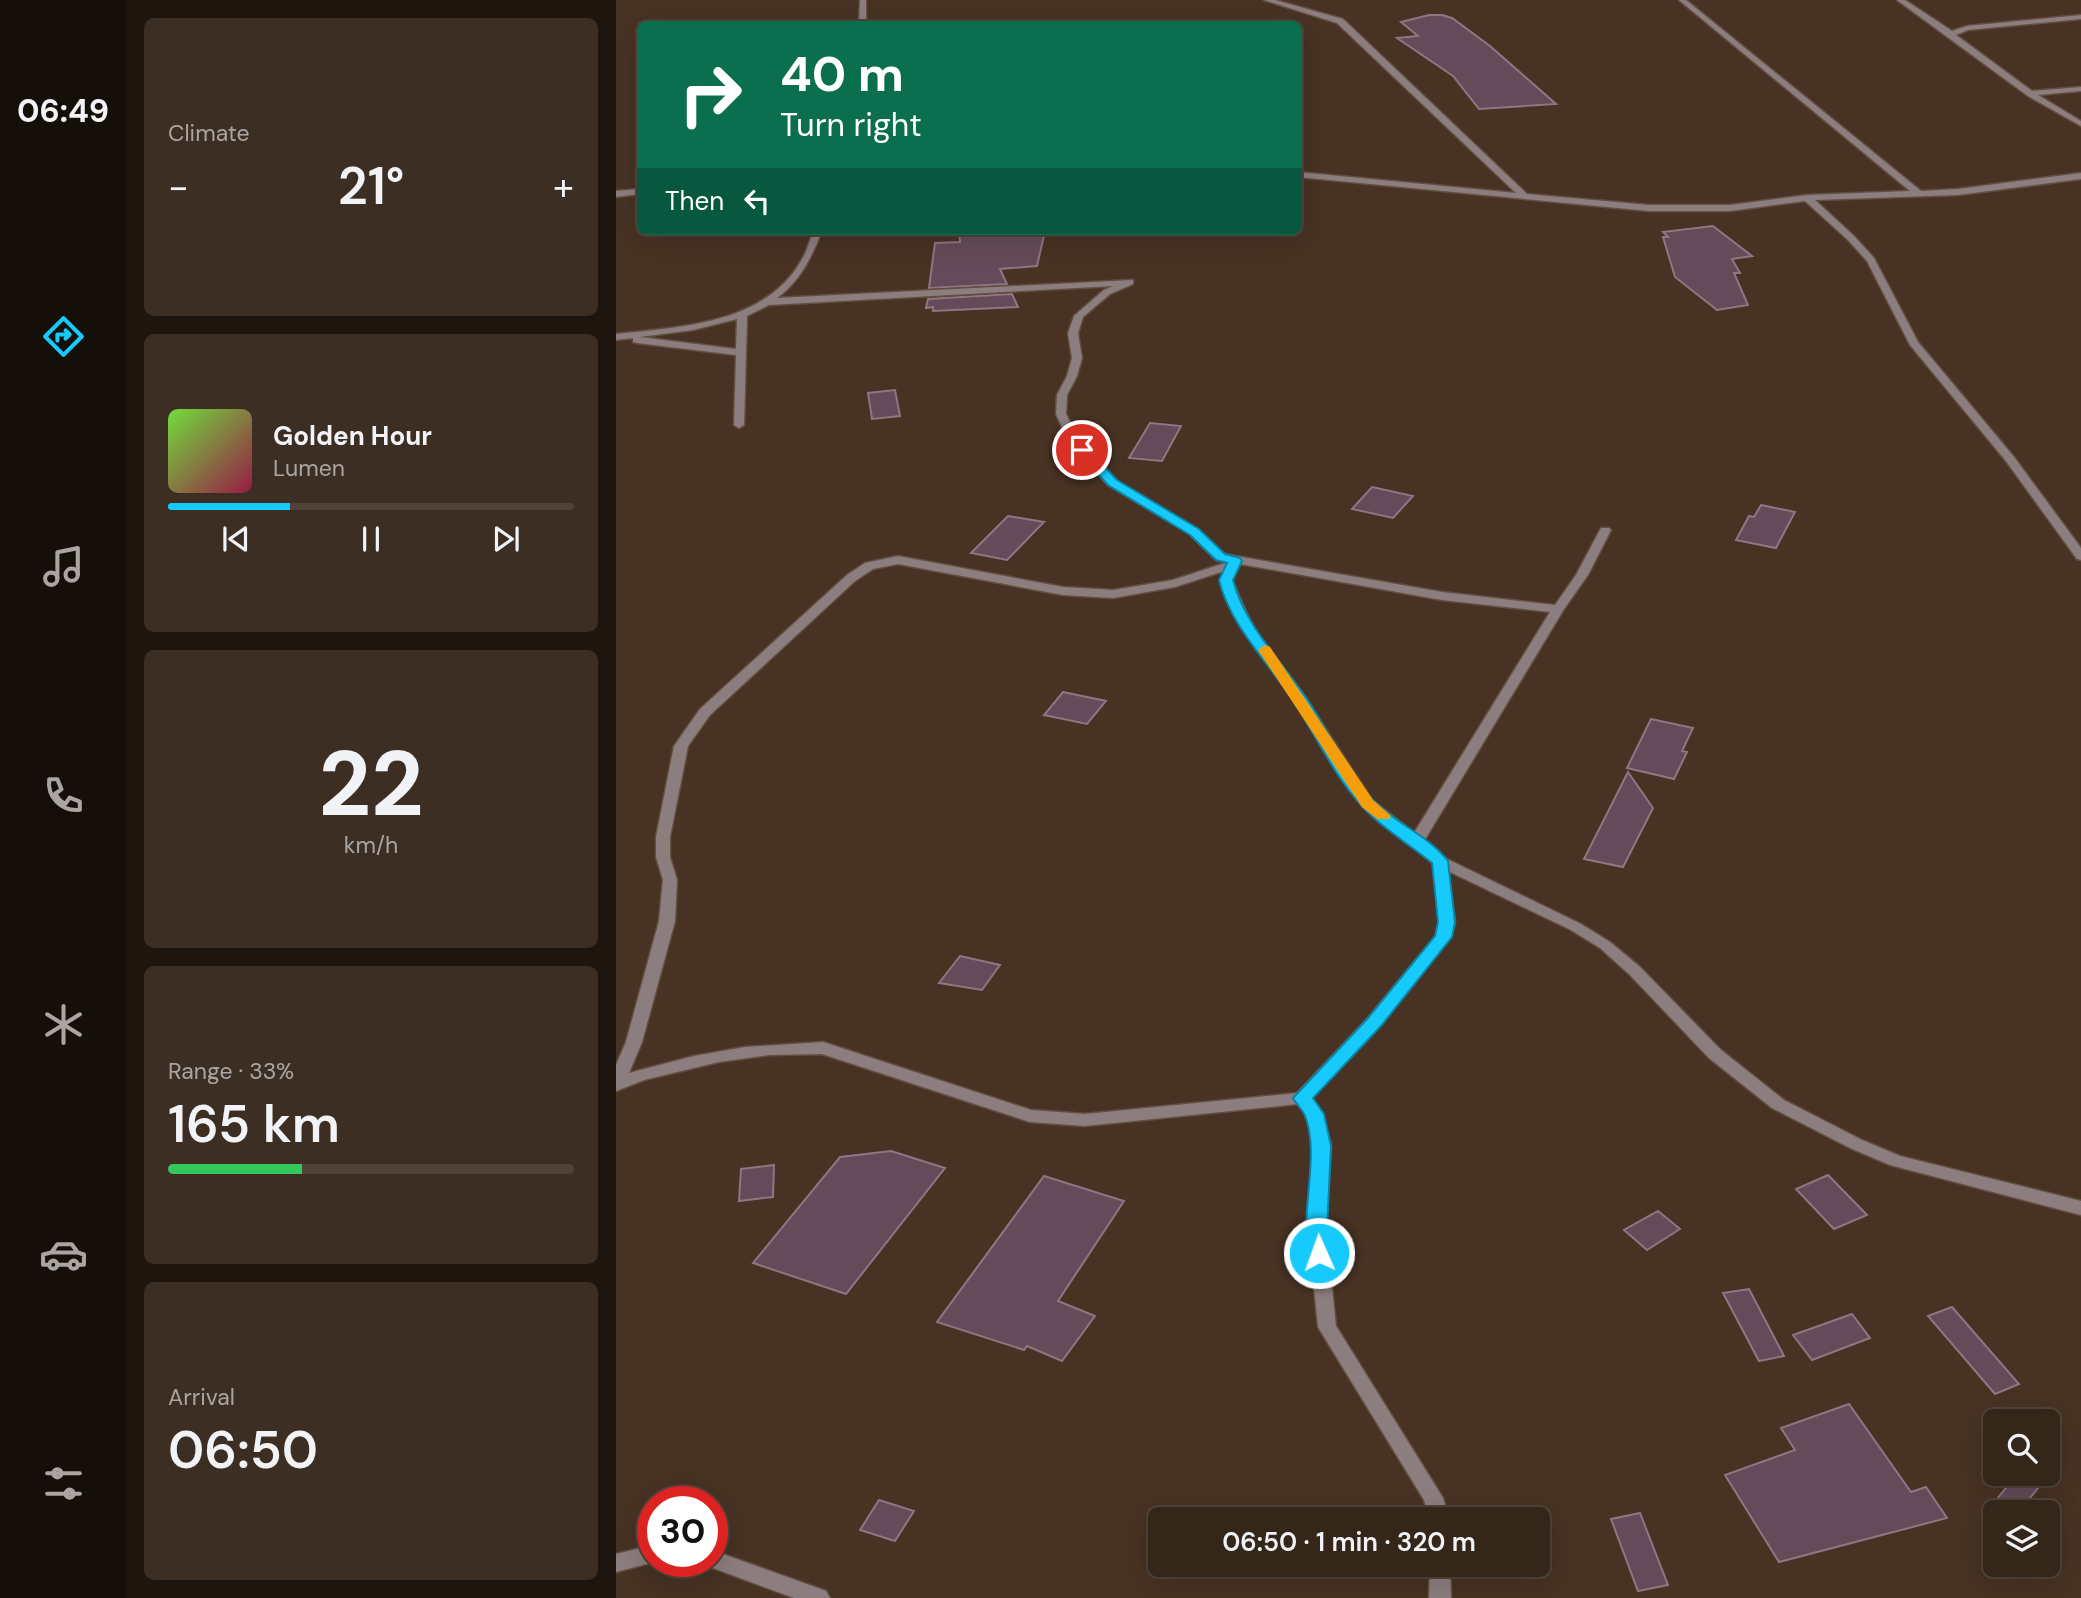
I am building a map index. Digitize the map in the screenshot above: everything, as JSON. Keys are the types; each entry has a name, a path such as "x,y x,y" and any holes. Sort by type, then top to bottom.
{"street":[{"path":"863,0 863,21"},
{"path":"1267,0 1340,21 1526,197"},
{"path":"1682,0 1919,194"},
{"path":"1900,0 2081,124"},
{"path":"1951,34 1966,28 2081,18"},
{"path":"2033,93 2081,89"},
{"path":"1302,174 1649,208 1730,208 1807,198 1919,194 2081,176"},
{"path":"616,194 637,192"},
{"path":"1807,198 1871,260 1914,343 2010,458 2081,556"},
{"path":"616,337 677,330 742,314 779,293 804,266 816,235"},
{"path":"764,302 1130,282 1107,292 1079,316 1073,332 1077,358 1072,376 1062,395 1061,414 1072,438 1112,483 1195,532 1220,557 1234,563 1442,596 1558,609"},
{"path":"739,425 742,314"},
{"path":"616,337 740,353"},
{"path":"1416,842 1558,609 1582,575 1605,530"},
{"path":"617,1083 634,1042 667,921 670,880 663,857 663,837 681,746 705,712 851,578 869,566 898,560 1063,592 1113,594 1175,583 1234,563"},
{"path":"1234,563 1226,580 1247,626 1300,700 1367,803 1440,861 1576,927 1605,945 1635,971 1715,1054 1778,1104 1896,1161 2081,1208"},
{"path":"617,1083 701,1058 788,1046 823,1048 1030,1116 1057,1120 1085,1120 1302,1098 1374,1022 1443,937 1447,922 1440,861"},
{"path":"1302,1098 1314,1114 1322,1146 1317,1230 1327,1327 1433,1498 1436,1507"},
{"path":"616,1563 637,1558"},
{"path":"728,1565 819,1598"},
{"path":"1440,1577 1440,1598"}],"building":[{"path":"1429,15 1452,18 1490,46 1556,104 1479,109 1453,76 1397,38 1418,36 1401,22"},
{"path":"1713,226 1752,256 1732,259 1740,273 1734,273 1748,305 1717,310 1675,277 1663,237 1668,237 1663,232"},
{"path":"959,235 1044,235 1037,266 1000,269 1007,284 929,288 935,243 960,242"},
{"path":"1012,294 1018,307 933,311 933,307 926,308 928,299"},
{"path":"895,390 900,416 872,419 868,393"},
{"path":"1150,423 1181,426 1162,461 1129,458"},
{"path":"1372,487 1413,496 1393,518 1352,509"},
{"path":"1761,505 1795,512 1776,548 1736,540 1749,516 1754,517"},
{"path":"1008,516 1044,522 1007,560 971,553"},
{"path":"1063,692 1106,701 1087,724 1044,715"},
{"path":"1651,719 1693,728 1682,751 1687,752 1674,779 1627,768"},
{"path":"1628,772 1653,808 1623,867 1584,859"},
{"path":"960,956 1000,965 982,990 939,983"},
{"path":"891,1151 945,1168 846,1294 753,1263 840,1157"},
{"path":"774,1165 773,1197 739,1201 741,1169"},
{"path":"1828,1175 1867,1215 1834,1229 1796,1189"},
{"path":"1044,1176 1124,1201 1058,1301 1095,1316 1062,1361 1027,1346 1024,1350 937,1322"},
{"path":"1658,1211 1680,1229 1647,1250 1624,1230"},
{"path":"1749,1289 1784,1356 1759,1361 1723,1293"},
{"path":"1952,1307 2019,1384 1995,1394 1928,1316"},
{"path":"1852,1314 1870,1338 1812,1360 1793,1335"},
{"path":"1849,1404 1911,1492 1926,1487 1947,1518 1779,1562 1725,1475 1795,1450 1781,1428"},
{"path":"2007,1486 2040,1486 2028,1500 1997,1499"},
{"path":"879,1500 914,1511 895,1541 860,1530"},
{"path":"1640,1513 1668,1585 1638,1591 1611,1519"}],"slow traffic":[{"path":"1265,650 1367,803 1383,816"}],"route":[{"path":"1082,450 1112,483 1195,532 1209,549 1220,557 1235,561 1226,580 1229,591 1247,626 1300,700 1335,757 1367,803 1440,861 1447,922 1443,937 1374,1022 1302,1098 1314,1114 1322,1146 1317,1230 1319,1253"}]}
